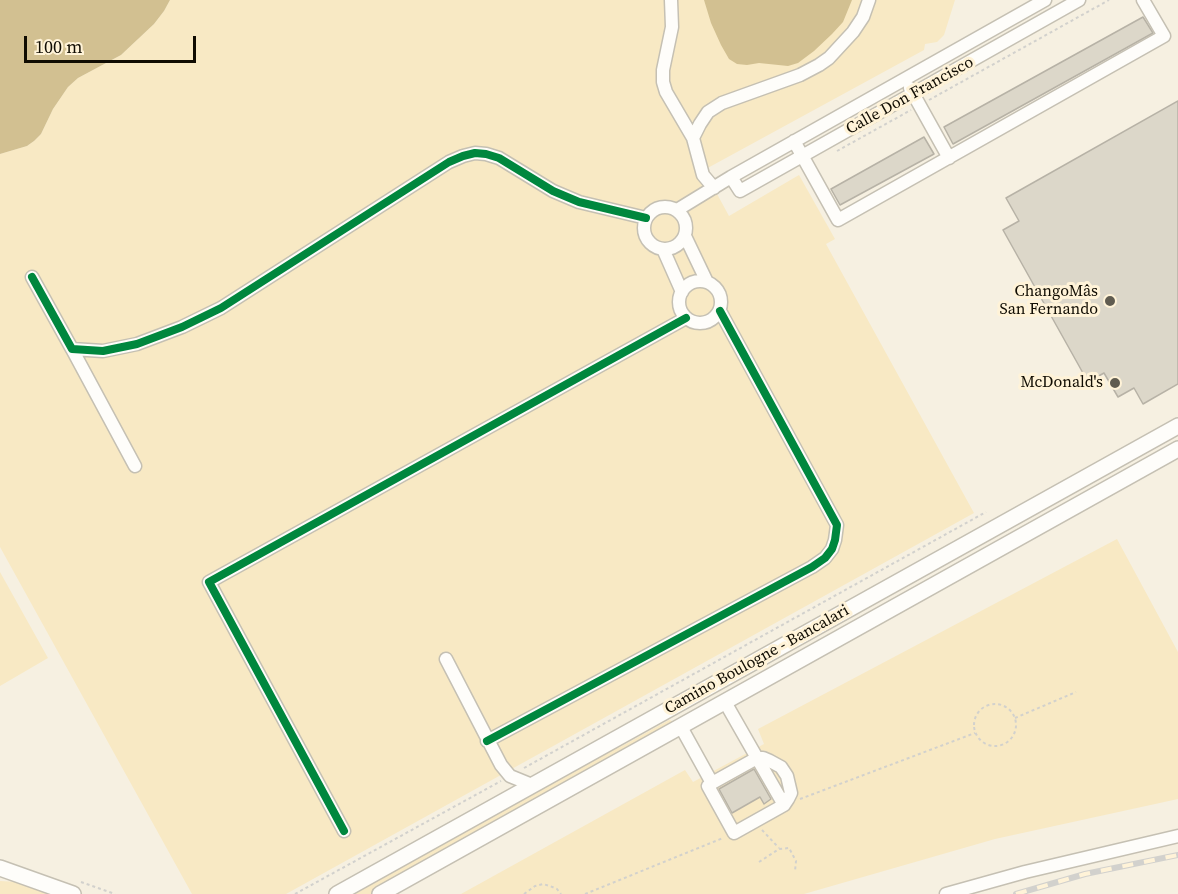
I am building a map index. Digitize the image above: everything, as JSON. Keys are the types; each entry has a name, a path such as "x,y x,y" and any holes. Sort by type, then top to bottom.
{"main road":[{"name":"Camino Boulogne - Bancalari","path":"337,894 1178,426"},
{"name":"Camino Boulogne - Bancalari","path":"380,894 1178,450"},
{"path":"5,872 73,894"}],"street":[{"path":"671,0 672,27 663,70 663,82 666,92 693,138 703,175 714,188"},
{"path":"693,138 708,112 722,104 800,75 829,58 853,32 863,17 869,0"},
{"name":"Calle Don Francisco","path":"678,210 731,177 1045,0"},
{"name":"Calle Don Francisco","path":"731,177 740,191 1079,0"},
{"path":"794,141 838,220 1164,36 1143,0"},
{"path":"905,79 949,158"},
{"path":"72,349 103,351 137,344 173,331 213,312 449,162 476,153 499,158 553,191 579,202 646,218"},
{"path":"685,236 676,246 663,249 656,247 646,238 644,224 646,218 657,208 671,207 678,210 686,222 685,236 706,282"},
{"path":"663,249 682,292"},
{"path":"32,277 135,466"},
{"path":"706,282 718,290 722,304 720,311 711,321 692,322 686,318 680,306 682,292 692,283 706,282"},
{"path":"487,741 812,567 825,558 832,549 837,525 720,311"},
{"path":"344,831 209,582 686,318"},
{"path":"446,659 501,765 510,776 532,785"},
{"path":"725,702 784,805"},
{"path":"681,727 712,783"},
{"path":"757,758 764,758 781,767 787,776 791,793 784,805 734,833 708,786 712,783 757,758"},
{"path":"946,894 1025,872 1178,836"}],"path":[{"path":"837,151 1110,0"},
{"path":"296,894 986,512"},
{"path":"1015,718 1076,692"},
{"path":"988,705 1001,705 1012,712 1015,718 1016,725 1011,739 999,746 985,743 975,733 977,713 988,705"},
{"path":"784,805 975,733"},
{"path":"754,822 779,849"},
{"path":"585,894 734,833"},
{"path":"759,862 779,849 789,848 796,861 795,871"},
{"path":"524,894 535,886 543,884 557,889 561,894"}],"shaded area":[{"path":"0,0 170,0 154,24 121,55 78,78 68,87 53,109 41,134 34,141 27,146 0,154"},
{"path":"170,0 955,0 944,35 937,42 925,44 924,50 704,170 729,216 799,175 835,239 826,244 974,513 286,894 192,894 0,547 0,154 27,146 34,141 41,134 53,109 68,87 78,78 121,55 154,24"},
{"path":"704,0 852,0 843,22 832,34 798,63 788,66 759,63 737,64 729,59 711,23"},
{"path":"1117,539 1178,652 1178,799 995,839 804,894 461,894 685,770 693,782 764,744 758,729"},
{"path":"0,572 48,658 0,686"},
{"path":"669,720 672,723 668,727 371,894 352,894 609,750 620,747"},
{"path":"0,881 18,882 49,894 0,894"}],"building":[{"path":"1143,17 1153,33 953,144 944,127"},
{"name":"ChangoMâs San Fernando","path":"1178,101 1178,384 1143,404 1134,388 1118,397 1104,373 1088,382 1003,230 1019,221 1006,198"},
{"path":"924,137 934,154 840,205 831,189"},
{"path":"754,769 771,799 764,804 760,797 732,813 719,789"}],"railway":[{"path":"1016,894 1085,874 1178,855"}],"cycle path":[{"path":"32,277 72,349 103,351 137,344 182,327 221,308 449,162 475,153 499,158 553,191 579,202 646,218"},
{"path":"487,741 812,567 825,558 832,549 837,525 720,311"},
{"path":"344,831 209,582 686,318"}],"place":[{"name":"ChangoMâs San Fernando","path":"1110,301"},
{"name":"McDonald's","path":"1115,383"}]}
